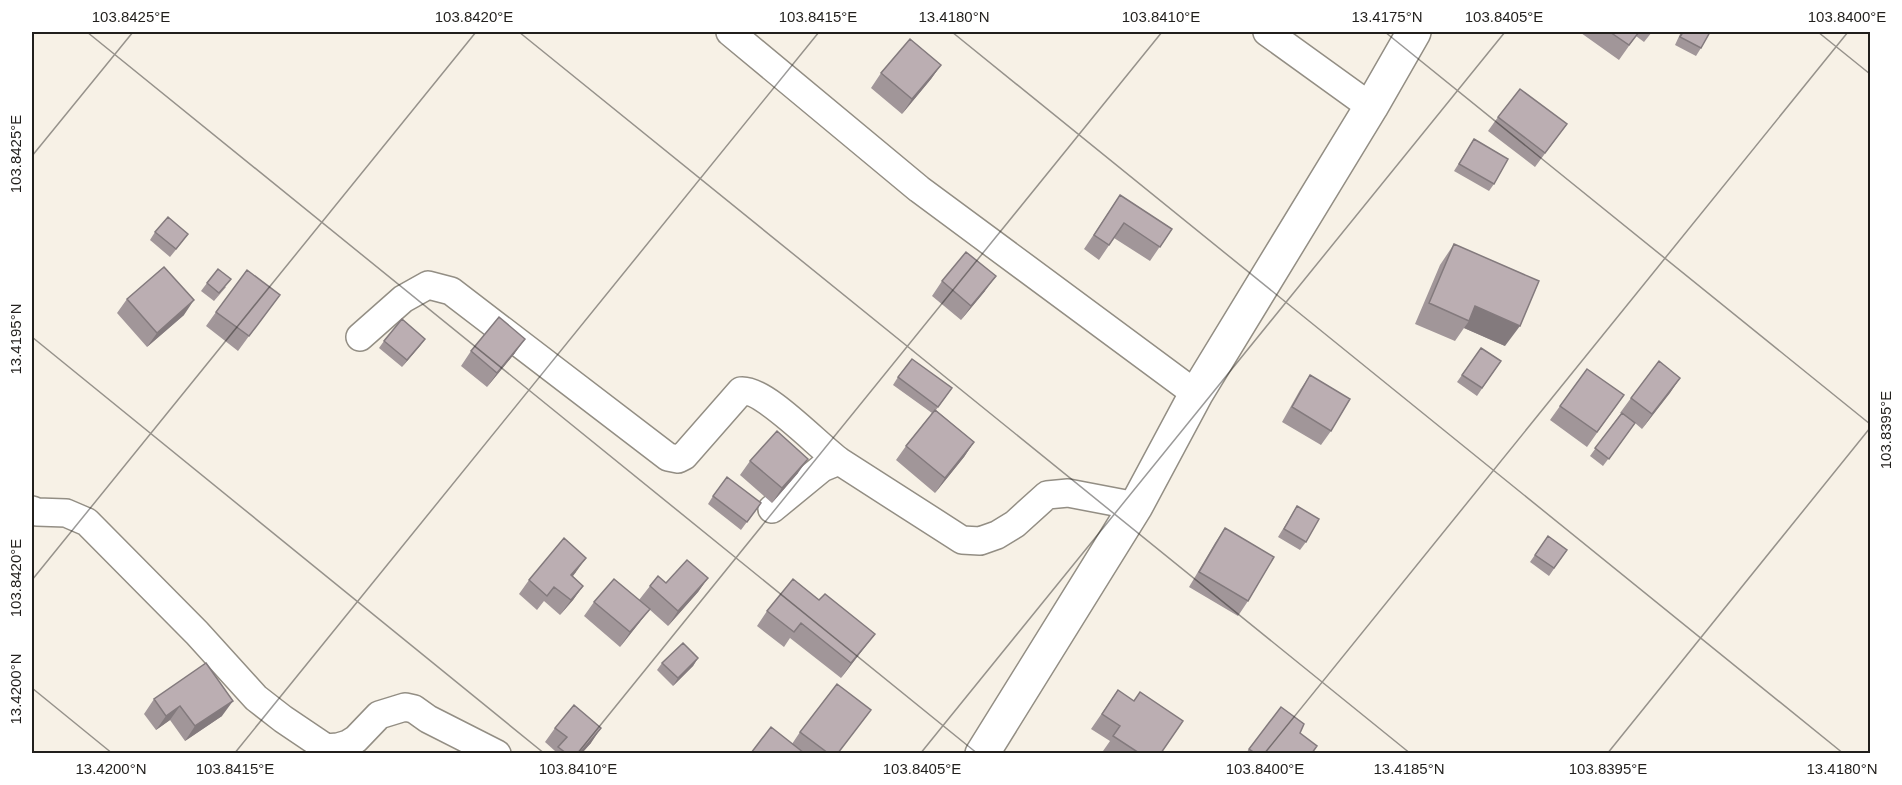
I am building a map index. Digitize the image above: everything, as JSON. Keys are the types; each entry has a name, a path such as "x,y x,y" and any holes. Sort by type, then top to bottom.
{"street":[{"path":"730,32 919,189 1196,394"},
{"path":"1267,32 1371,107"},
{"path":"982,753 1136,506 1196,394 1371,107 1413,32"},
{"path":"360,337 403,299 428,285 451,291 668,457 678,459 684,456 741,391 747,390 790,418 839,461 962,540 980,542 997,535 1016,524 1047,495 1068,493 1136,506"},
{"path":"772,510 822,468 839,461"},
{"path":"32,510 66,513 87,522 256,698 326,748 348,744 379,716 405,707 414,709 428,719 497,753"}],"building":[{"path":"1610,32 1639,32 1629,45"},
{"path":"1683,32 1710,32 1701,48 1680,37"},
{"path":"910,39 941,65 912,99 881,73"},
{"path":"1520,89 1567,124 1545,153 1498,117"},
{"path":"1474,139 1508,159 1494,184 1459,164"},
{"path":"1120,195 1172,229 1160,247 1124,223 1109,245 1094,235"},
{"path":"168,217 188,234 176,249 155,232"},
{"path":"1454,244 1539,281 1520,326 1475,306 1469,321 1429,303"},
{"path":"966,252 996,276 971,306 942,281"},
{"path":"164,267 194,300 157,333 127,299"},
{"path":"218,269 231,279 219,293 207,283"},
{"path":"247,270 280,295 249,336 216,312"},
{"path":"499,317 525,339 497,373 471,351"},
{"path":"402,319 425,339 407,360 384,341"},
{"path":"1481,348 1501,361 1482,388 1462,375"},
{"path":"912,359 952,388 938,407 898,377"},
{"path":"1659,361 1680,378 1652,414 1631,398"},
{"path":"1587,369 1624,395 1597,432 1560,406"},
{"path":"1310,375 1350,399 1331,431 1292,407"},
{"path":"935,410 974,442 945,478 906,446"},
{"path":"1622,413 1635,423 1609,459 1595,448"},
{"path":"777,431 808,459 782,488 750,461"},
{"path":"727,477 761,503 747,522 713,496"},
{"path":"1297,506 1319,519 1306,542 1284,529"},
{"path":"1225,528 1274,557 1248,601 1199,572"},
{"path":"1548,536 1567,550 1554,568 1535,555"},
{"path":"564,538 586,558 571,575 583,586 571,600 554,587 547,596 529,580"},
{"path":"687,560 708,578 678,611 650,586 658,576 666,583"},
{"path":"614,579 650,609 630,632 594,602"},
{"path":"793,579 819,600 825,594 875,634 851,663 801,623 794,632 767,611"},
{"path":"683,643 698,658 678,678 662,663"},
{"path":"206,663 233,701 195,726 180,706 166,716 154,699"},
{"path":"837,684 871,710 838,753 828,753 800,732"},
{"path":"1118,690 1134,701 1140,692 1183,721 1161,753 1139,753 1113,736 1120,726 1102,714"},
{"path":"574,705 601,728 580,753 566,753 558,747 567,737 555,728"},
{"path":"1281,707 1304,724 1300,733 1317,746 1312,753 1255,753 1249,749"},
{"path":"771,727 804,753 751,753"}]}
